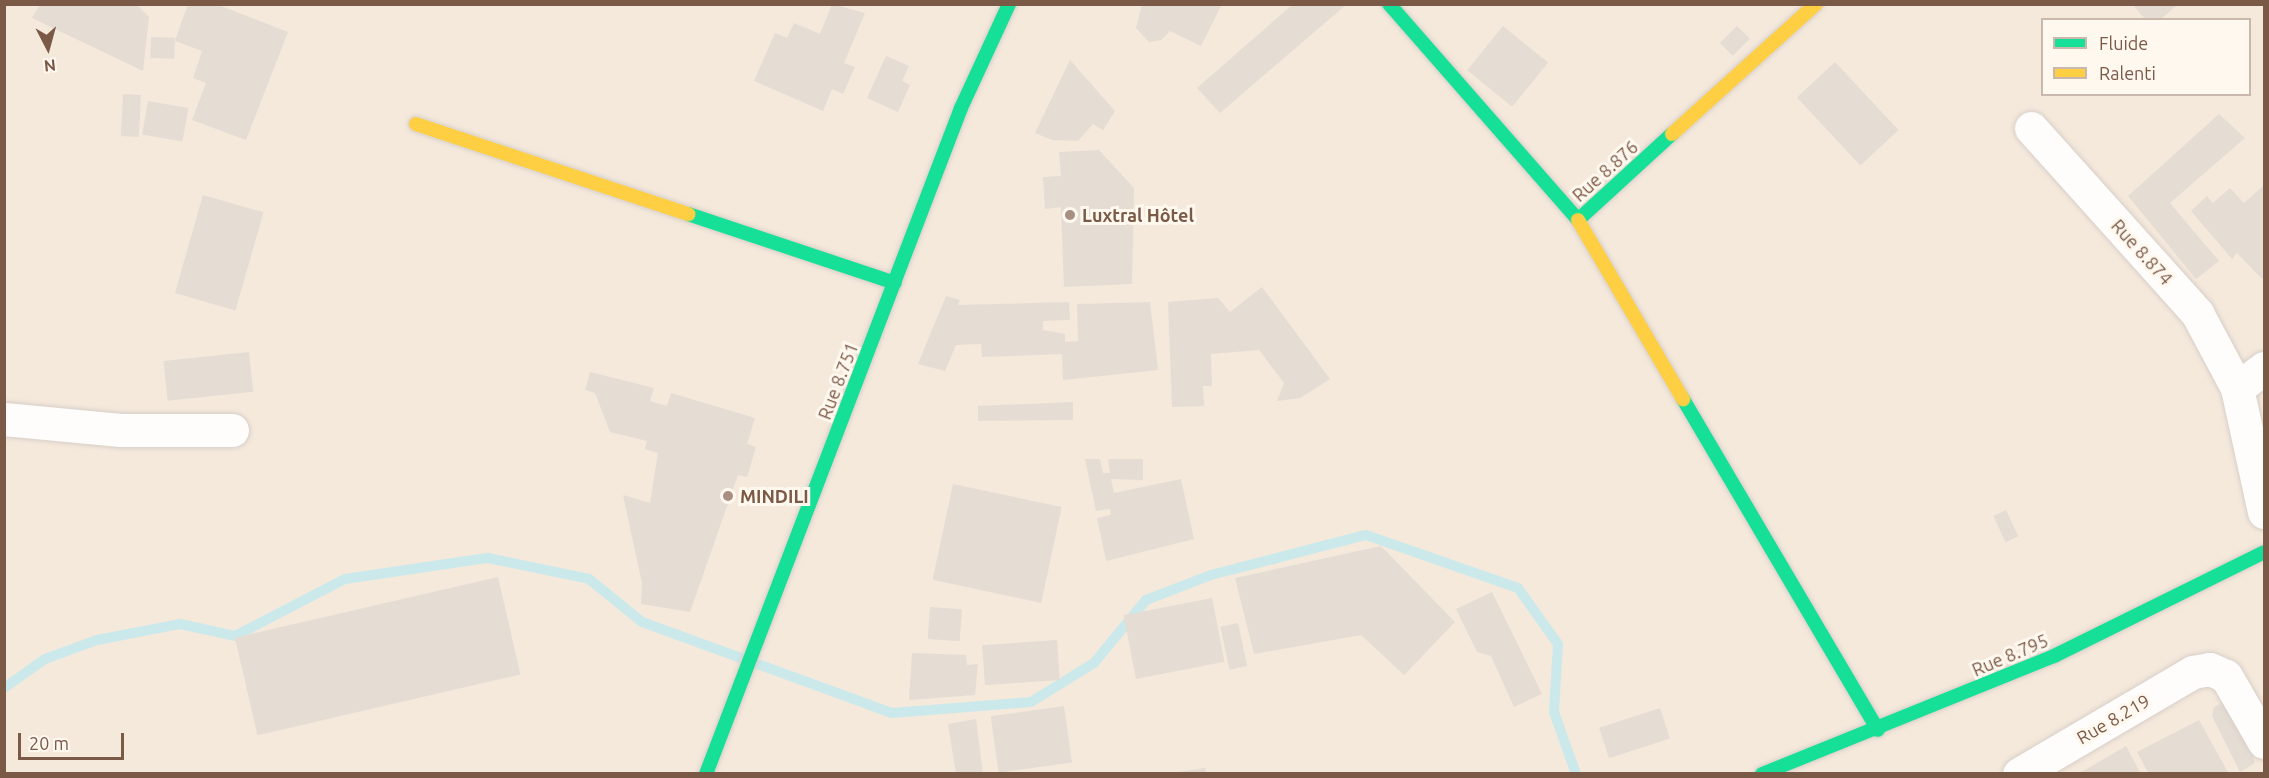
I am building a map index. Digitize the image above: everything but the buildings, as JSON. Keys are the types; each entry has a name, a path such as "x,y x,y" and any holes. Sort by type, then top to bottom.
{"main road":[{"name":"Rue 8.751","path":"706,774 896,283 961,108 1009,4"},
{"name":"Rue 8.876","path":"1401,8 1578,220 1816,4"},
{"path":"416,124 896,283"},
{"path":"1578,220 1878,730"},
{"name":"Rue 8.795","path":"1762,774 1878,730 2054,656 2265,552"}],"street":[{"name":"Rue 8.874","path":"2031,128 2197,313 2237,388 2265,512"},
{"path":"2237,388 2265,368"},
{"path":"4,418 120,430 232,430"},
{"name":"Rue 8.219","path":"2019,774 2193,672 2210,669 2226,676 2265,742"}],"shaded area":[{"path":"5,5 2264,5 2264,773 5,774"}],"waterway":[{"path":"4,688 45,659 97,640 180,624 235,636 345,579 488,558 589,579 642,622 892,713 1031,702 1094,663 1146,600 1211,575 1366,535 1518,588 1558,644 1554,712 1576,774"}],"traffic: fast":[{"path":"706,774 961,108 1009,4"},
{"path":"1389,4 1578,220 1672,134"},
{"path":"688,214 895,283"},
{"path":"1683,399 1878,730"},
{"path":"1762,774 2054,656 2264,552"}],"traffic: slow":[{"path":"1672,134 1816,4"},
{"path":"416,124 688,214"},
{"path":"1578,220 1683,399"}],"place":[{"name":"Luxtral Hôtel","path":"1070,215"},
{"name":"MINDILI","path":"728,496"}]}
